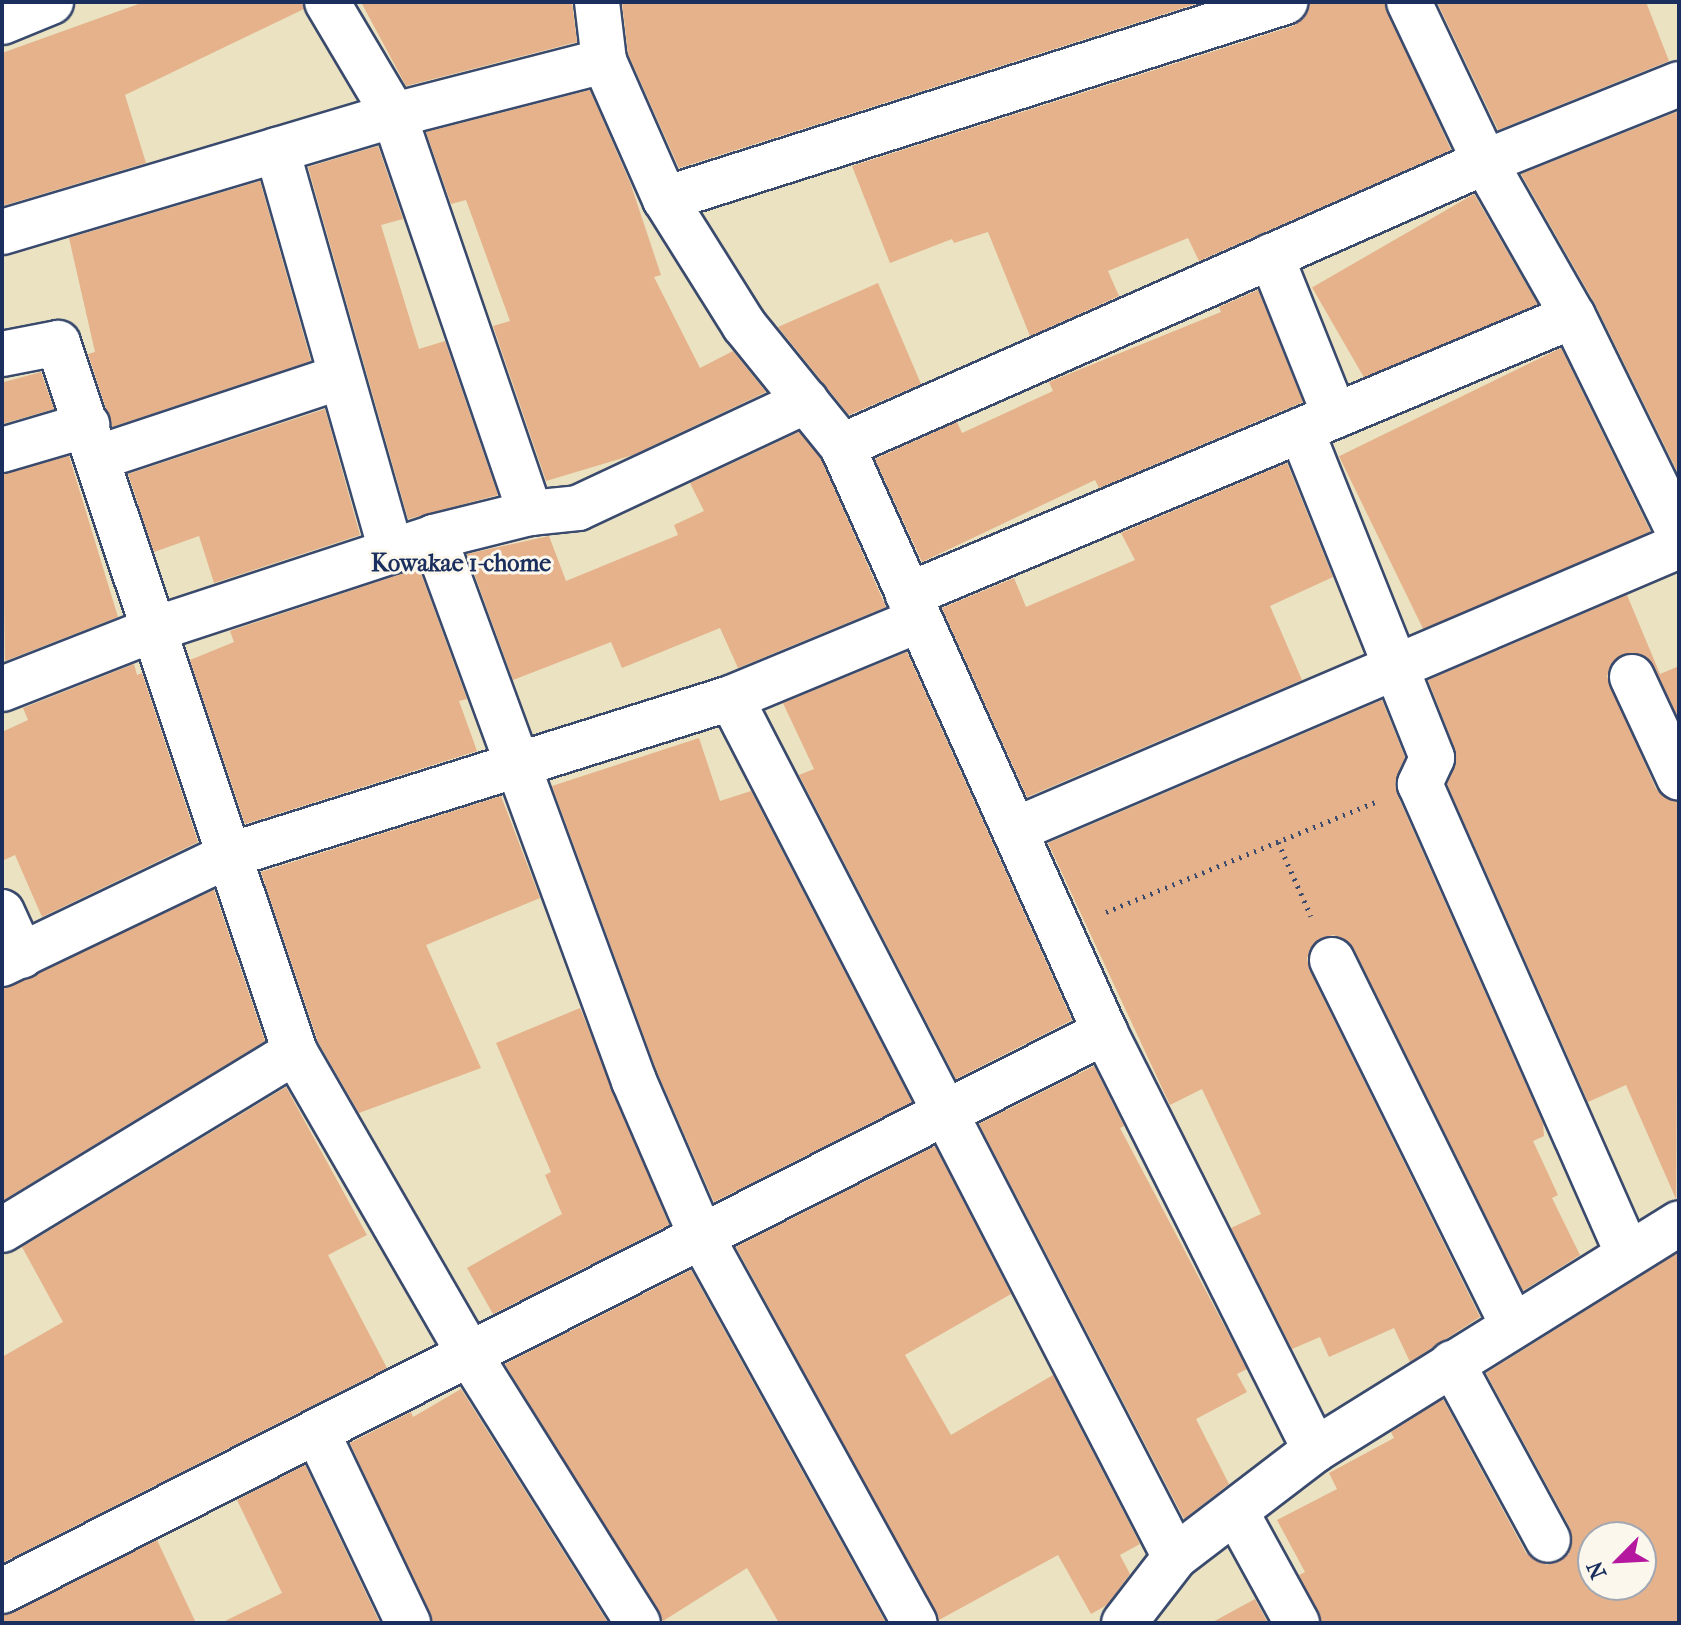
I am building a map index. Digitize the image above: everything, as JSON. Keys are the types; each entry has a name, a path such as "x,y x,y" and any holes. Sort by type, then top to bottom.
{"street":[{"path":"2,22 51,2"},
{"path":"327,2 394,115 530,513"},
{"path":"597,2 604,61 665,199 744,325 842,446 913,608 1017,829 1105,1032 1315,1450"},
{"path":"665,199 1285,2"},
{"path":"1409,2 1485,162 1573,316 1679,532"},
{"path":"2,232 394,115 604,61"},
{"path":"842,446 1485,162 1679,84"},
{"path":"277,150 391,551"},
{"path":"1271,256 1318,423 1396,666 1432,758 1420,784 1627,1252"},
{"path":"2,912 12,960 227,856 517,761 731,698 913,608 1318,423 1573,316"},
{"path":"2,354 58,343 295,1052 471,1357 638,1623"},
{"path":"2,450 92,441 341,377"},
{"path":"2,689 155,629 434,537 530,513 578,508 806,401"},
{"path":"434,537 634,1081 701,1236 915,1623"},
{"path":"1017,829 1679,546"},
{"path":"1632,677 1679,778"},
{"path":"731,698 1175,1557"},
{"path":"1332,960 1512,1325"},
{"path":"2,1591 471,1357 946,1110 1105,1032"},
{"path":"2,1230 295,1052"},
{"path":"1124,1623 1175,1557 1315,1450 1627,1252 1679,1223"},
{"path":"1452,1363 1548,1540"},
{"path":"317,1432 408,1623"},
{"path":"1236,1512 1297,1623"}],"path":[{"path":"1061,930 1420,784"},
{"path":"1278,842 1332,960"}],"building":[{"path":"144,2 302,2 304,9 125,95 146,163 2,206 2,53"},
{"path":"361,2 572,2 577,42 406,86"},
{"path":"622,2 1202,2 679,168 628,54"},
{"path":"1309,2 1384,2 1451,150 1199,261 1188,238 1108,271 1119,296 1030,336 988,232 954,243 952,239 890,263 852,166 1293,26 1304,18"},
{"path":"1437,2 1646,2 1669,61 1498,130"},
{"path":"590,90 631,185 661,275 654,277 700,368 733,351 766,392 633,455 546,481 493,326 510,321 466,200 451,204 426,132"},
{"path":"1679,111 1679,475 1595,304 1521,174"},
{"path":"378,146 403,219 381,225 419,349 445,341 498,495 408,519 308,167"},
{"path":"260,181 311,361 112,427 88,354 95,352 69,238"},
{"path":"1474,194 1538,304 1376,397 1312,288"},
{"path":"878,283 921,384 849,415 778,327"},
{"path":"1258,290 1303,402 1099,488 1095,480 922,562 875,459 957,422 962,433 1053,391 1049,382 1221,312 1219,307"},
{"path":"1561,348 1650,531 1428,640 1339,456"},
{"path":"41,372 54,409 2,424 4,382"},
{"path":"325,409 360,535 214,583 199,536 154,552 128,474"},
{"path":"799,432 821,459 886,607 738,668 720,628 622,668 611,642 513,680 467,554 549,536 566,581 678,535 674,525 704,511 690,483"},
{"path":"69,456 118,617 5,661 2,474"},
{"path":"1287,463 1333,577 1270,606 1302,680 1027,797 942,608 1014,578 1026,607 1135,560 1121,533"},
{"path":"419,568 467,699 459,701 477,751 245,824 190,660 234,642 230,631"},
{"path":"1627,595 1660,674 1679,666 1679,719 1646,656 1621,655 1607,676 1656,789 1679,803 1676,1199 1626,1085 1588,1102 1447,784 1455,749 1428,680"},
{"path":"907,652 1072,1020 956,1079 799,775 814,769 783,703"},
{"path":"134,664 137,675 142,673 198,842 42,917 15,855 2,861 2,732 28,720 23,708"},
{"path":"1382,700 1405,757 1395,783 1397,794 1543,1123 1544,1136 1533,1141 1558,1195 1552,1198 1580,1255 1523,1291 1354,949 1334,935 1320,938 1307,958 1310,971 1480,1317 1410,1362 1394,1328 1329,1357 1320,1337 1292,1349 1231,1228 1261,1214 1202,1089 1170,1105 1048,843"},
{"path":"699,738 720,801 751,791 912,1102 714,1202 657,1072 552,786"},
{"path":"501,796 540,898 426,945 481,1068 359,1113 318,1042 261,872"},
{"path":"214,890 265,1041 2,1201 2,989"},
{"path":"580,1008 669,1225 493,1314 467,1268 562,1214 545,1175 551,1172 496,1043"},
{"path":"1094,1066 1124,1126 1120,1128 1247,1369 1237,1374 1247,1392 1196,1419 1229,1484 1184,1519 979,1124"},
{"path":"286,1087 367,1235 328,1255 387,1368 2,1563 2,1357 63,1322 22,1247"},
{"path":"935,1146 1011,1294 905,1355 951,1435 1053,1375 1140,1544 1120,1555 1130,1574 1107,1605 1091,1614 1058,1555 939,1620 736,1247"},
{"path":"1679,1252 1679,1623 1322,1623 1299,1575 1305,1572 1277,1520 1337,1489 1329,1473 1394,1438 1391,1432 1443,1399 1526,1553 1547,1565 1569,1554 1570,1528 1486,1373"},
{"path":"691,1270 886,1623 779,1623 747,1568 663,1621 505,1364"},
{"path":"461,1389 608,1623 433,1623 350,1443 411,1412 413,1417"},
{"path":"305,1465 380,1623 221,1623 282,1593 237,1500"},
{"path":"157,1540 196,1623 2,1623 2,1616"},
{"path":"1255,1599 1268,1623 1211,1623"}],"district":[{"name":"Kowakae 1-chome","path":"461,564"}]}
